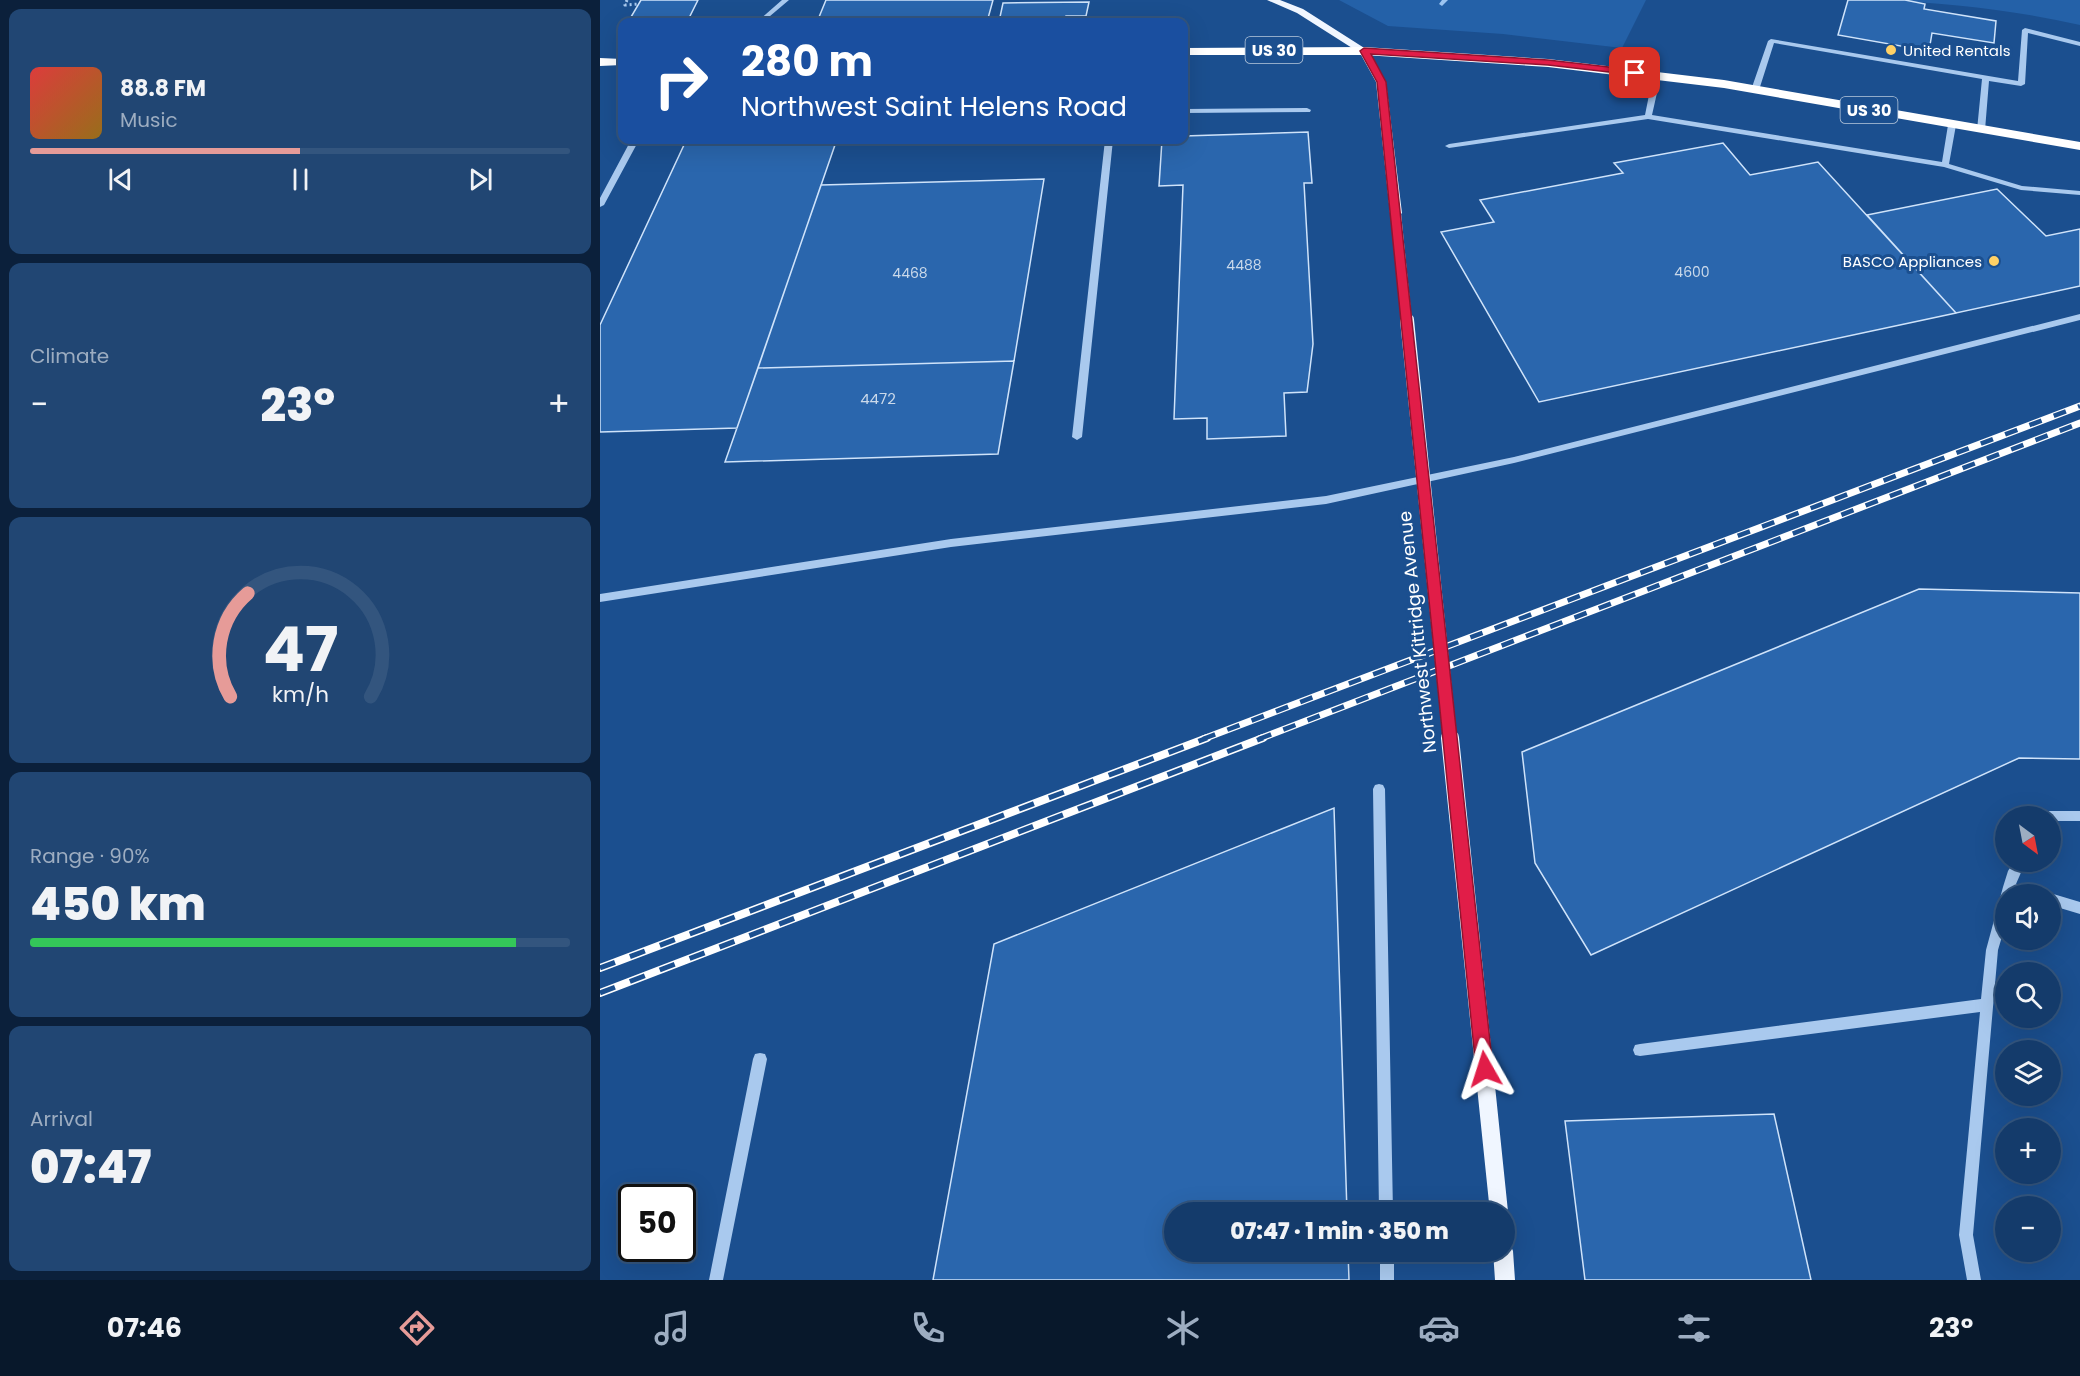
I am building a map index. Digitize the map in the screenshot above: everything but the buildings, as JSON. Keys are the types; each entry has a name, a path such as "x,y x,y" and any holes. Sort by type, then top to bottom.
{"highway":[{"name":"US 30","path":"1188,52 1364,51 1548,63 1657,75 1755,90 2080,146"},
{"path":"600,62 618,62"}],"main road":[{"path":"1272,0 1300,11 1364,51"},
{"name":"Northwest Kittridge Avenue","path":"1364,51 1382,82 1498,1202"},
{"path":"1504,1262 1505,1280"}],"street":[{"path":"776,0 785,1"},
{"path":"765,18 785,1"},
{"path":"1755,90 1771,41 2021,84 2025,30 2080,45"},
{"path":"1648,117 1657,75"},
{"path":"1981,130 1986,78"},
{"path":"1188,111 1307,110"},
{"path":"1449,146 1648,117 1945,165 2021,188 2080,193"},
{"path":"1945,165 1952,125"},
{"path":"600,206 633,144"},
{"path":"1077,438 1110,144"},
{"path":"600,598 951,543 1326,500 1514,460 2080,317"},
{"path":"1379,789 1386,1202"},
{"path":"2061,816 2080,816"},
{"path":"2061,902 2080,908"},
{"path":"1974,1280 1966,1235 1986,1005 1995,939"},
{"path":"1640,1050 1986,1005"},
{"path":"716,1280 760,1059"},
{"path":"1387,1262 1387,1280"}],"path":[{"path":"627,0 625,4 639,4"}],"shaded area":[{"path":"1339,0 1646,0 1622,48 1503,34 1388,26"},
{"path":"1881,0 2080,0 2080,25 1981,8"}],"waterway":[{"path":"1442,4 1445,0"}],"railway":[{"path":"1203,739 2080,406"},
{"path":"1259,739 2080,423"},
{"path":"600,968 1207,738"},
{"path":"600,993 1263,738"}],"place":[{"name":"United Rentals","path":"1891,50"},
{"name":"BASCO Appliances","path":"1994,261"}],"route":[{"path":"1485,1069 1382,82 1364,51 1548,63 1635,73"}]}
